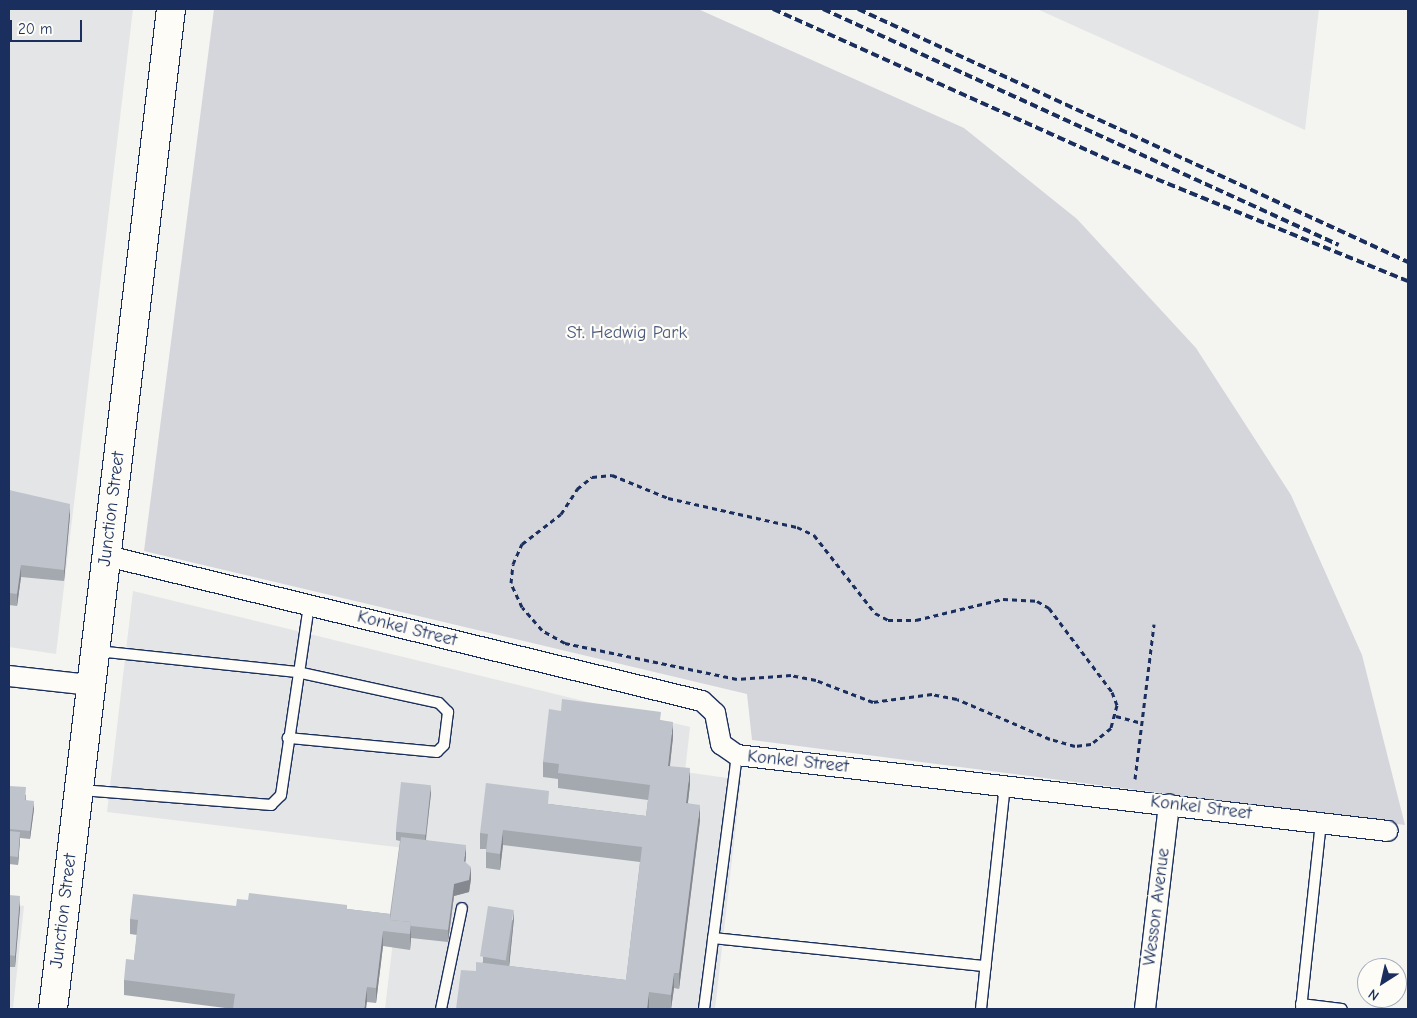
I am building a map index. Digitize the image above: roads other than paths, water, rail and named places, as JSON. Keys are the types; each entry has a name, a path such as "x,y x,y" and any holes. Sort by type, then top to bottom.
{"street":[{"name":"Junction Street","path":"52,1009 171,9"},
{"name":"Konkel Street","path":"107,556 702,701 715,713 721,744 736,755 1388,831"},
{"path":"9,676 92,685"},
{"name":"Wesson Avenue","path":"1145,1009 1169,804"}],"lane":[{"path":"79,790 271,805 281,795 297,672 309,606"},
{"path":"96,651 297,672 439,703 448,712 445,736 437,752 288,738"},
{"path":"704,1009 736,755"},
{"path":"981,1009 1005,785"},
{"path":"1321,822 1301,1007 1342,1009"},
{"path":"442,1009 462,908"},
{"path":"713,938 986,966"}],"railway":[{"path":"773,9 1112,161 1408,281"},
{"path":"823,9 1339,245"},
{"path":"858,9 1408,262"}],"park label":[{"name":"St. Hedwig Park","path":"627,333"}]}
